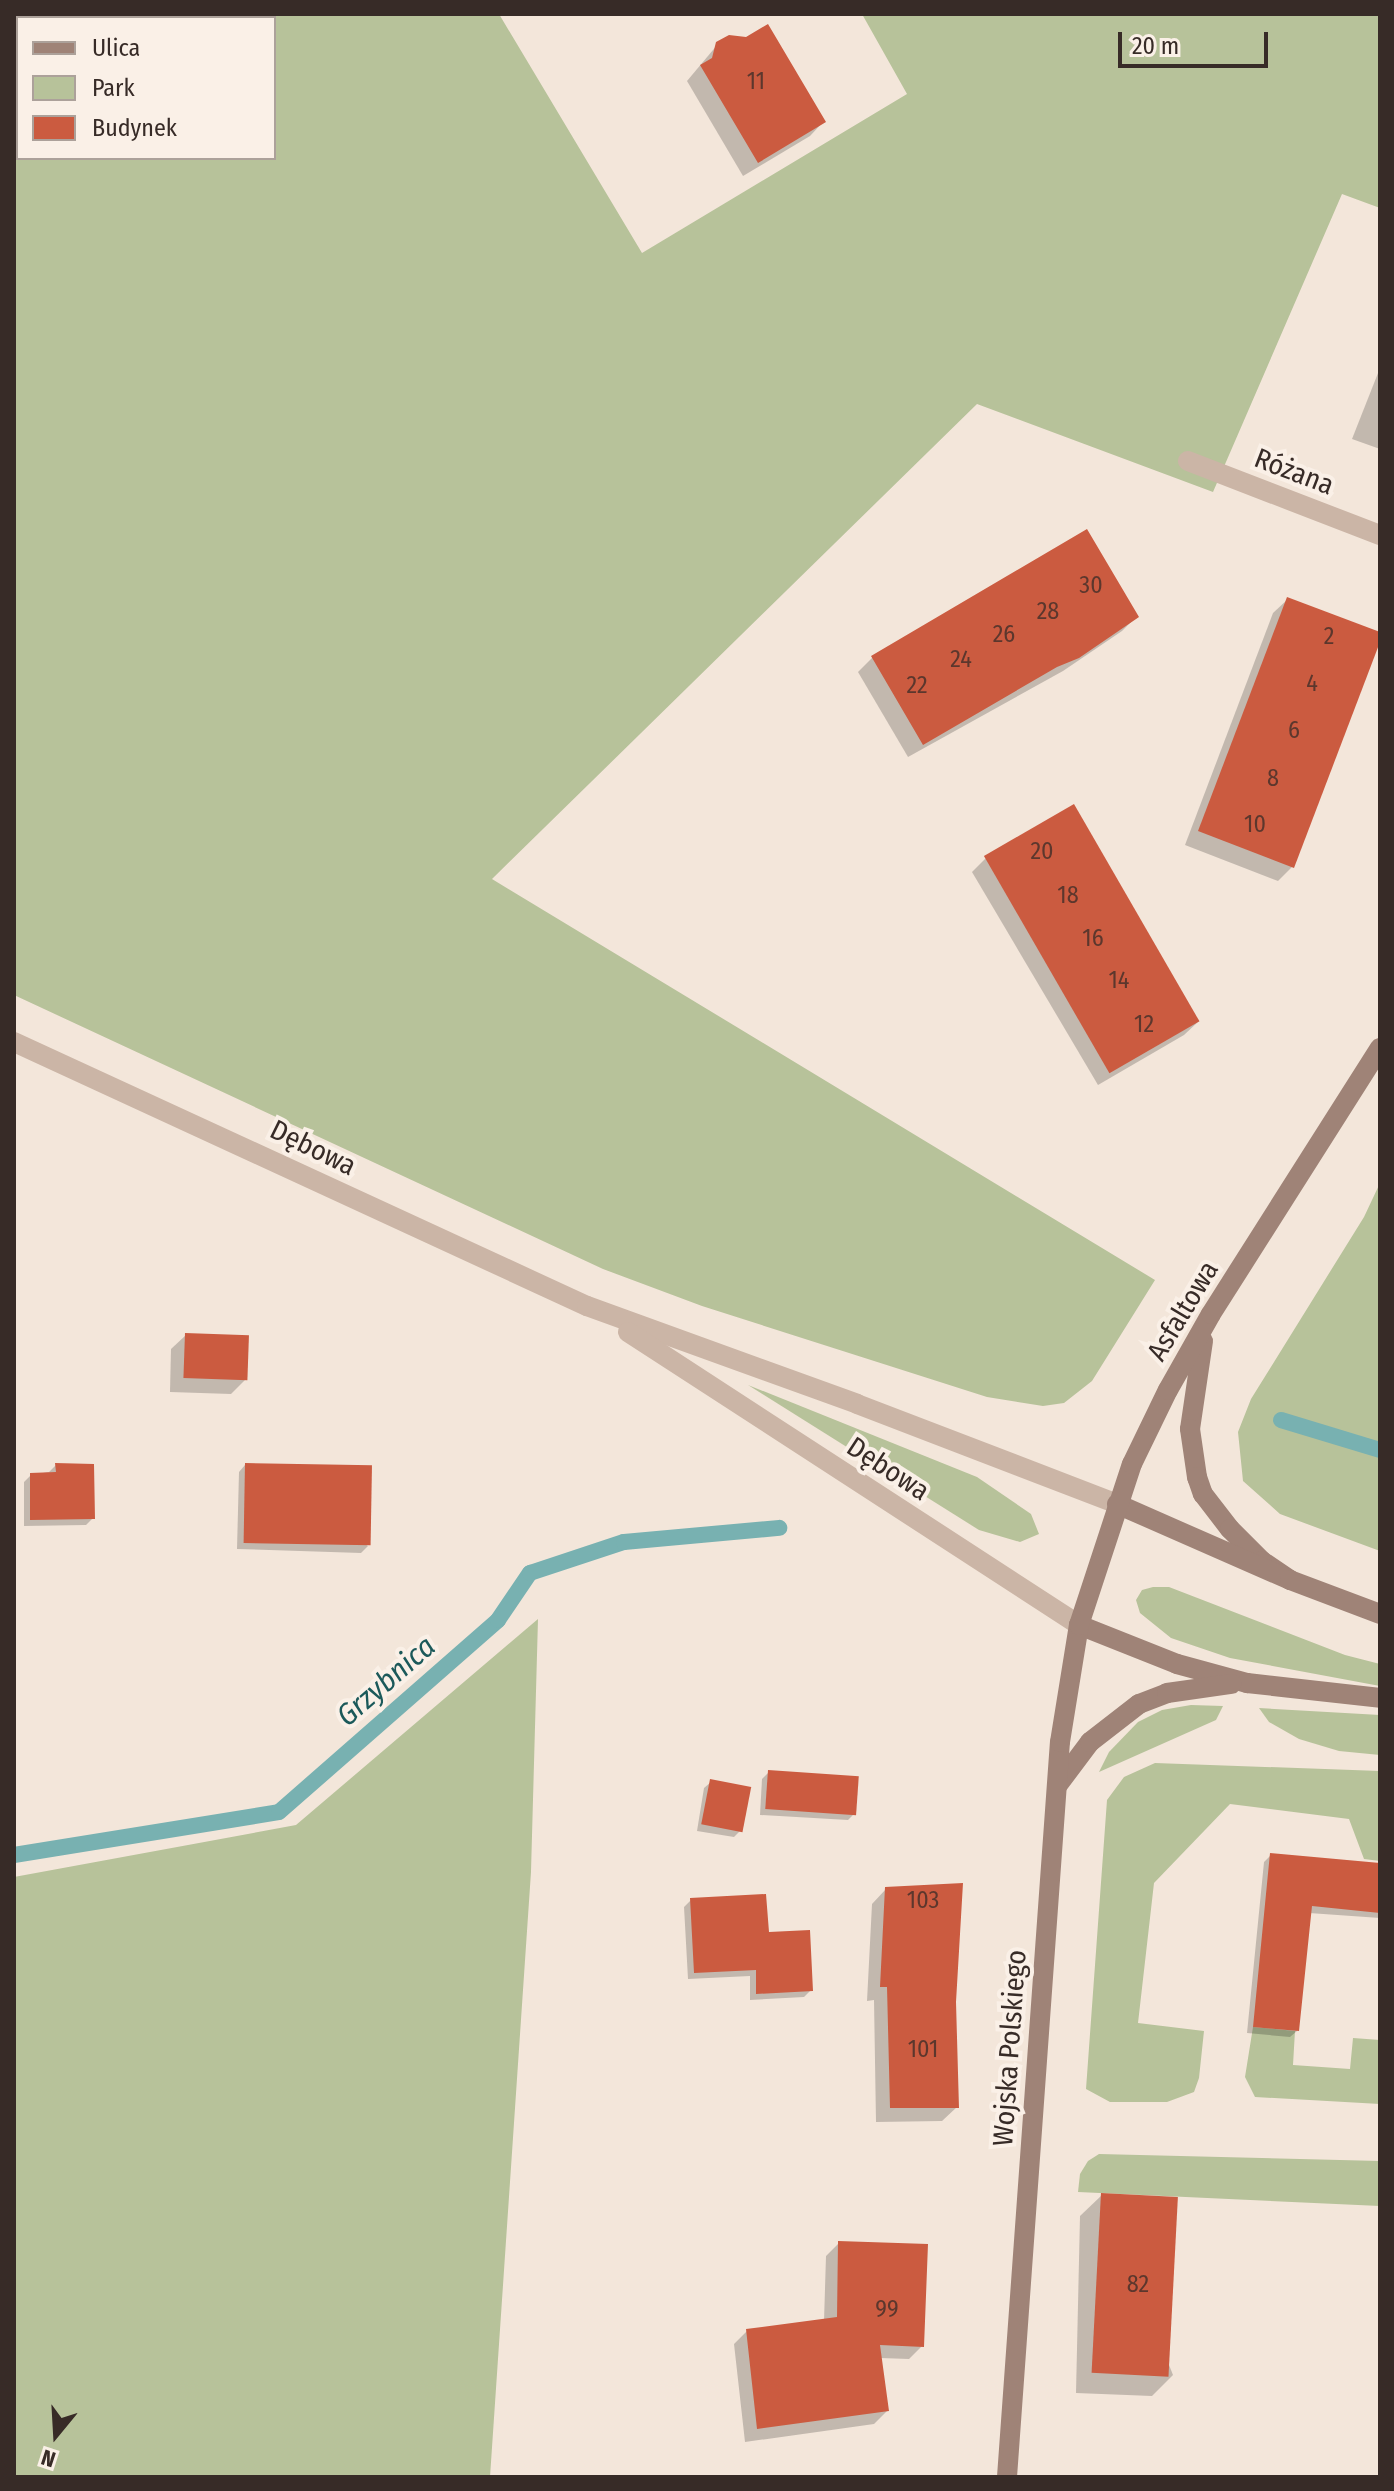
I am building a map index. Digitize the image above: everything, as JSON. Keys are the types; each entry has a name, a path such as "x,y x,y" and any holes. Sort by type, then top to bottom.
{"street":[{"name":"Różana","path":"1188,461 1380,535"},
{"name":"Dębowa","path":"14,1042 587,1306 857,1404 1117,1504"},
{"name":"Asfaltowa","path":"1079,1625 1117,1504 1149,1428 1211,1314 1380,1048"},
{"name":"Dębowa","path":"587,1306 1079,1625"},
{"path":"1211,1314 1193,1393 1190,1429 1197,1477 1203,1494 1230,1529 1262,1561 1290,1580"},
{"path":"1117,1504 1290,1580 1380,1614"},
{"path":"1079,1625 1177,1664 1247,1683 1380,1698"},
{"name":"Wojska Polskiego","path":"1007,2477 1057,1786 1065,1701 1079,1625"},
{"path":"1057,1786 1090,1742 1139,1704 1200,1686 1247,1683"}],"green space":[{"path":"499,14 642,253 907,94 862,14 1380,14 1380,208 1342,194 1213,492 977,404 492,879 1155,1280 1092,1381 1064,1403 1043,1406 987,1397 702,1306 603,1269 14,995 14,155 16,160 276,160 276,16 231,16"},
{"path":"1380,1183 1380,1551 1280,1514 1243,1481 1238,1432 1251,1399 1364,1217"},
{"path":"748,1385 977,1477 1031,1514 1039,1534 1020,1542 979,1530"},
{"path":"1169,1587 1345,1655 1380,1664 1380,1686 1230,1658 1171,1638 1140,1613 1136,1600 1142,1590"},
{"path":"538,1619 531,1872 490,2477 14,2477 14,1877 296,1825"},
{"path":"1191,1705 1223,1706 1216,1720 1099,1772 1109,1752 1138,1722 1162,1710"},
{"path":"1259,1708 1380,1715 1380,1755 1339,1751 1299,1739 1269,1722"},
{"path":"1155,1763 1380,1771 1380,1861 1364,1859 1349,1819 1230,1804 1154,1883 1138,2023 1204,2031 1199,2078 1194,2092 1167,2102 1110,2102 1086,2089 1107,1800 1124,1777"},
{"path":"1253,2027 1295,2031 1293,2065 1350,2069 1353,2038 1380,2040 1380,2104 1255,2097 1245,2077"},
{"path":"1099,2154 1380,2161 1380,2206 1078,2192 1080,2174 1088,2161"}],"building":[{"path":"768,24 826,122 758,163 700,65 712,58 716,42 729,35 746,37"},
{"path":"1087,529 1139,617 1079,658 1057,667 923,745 871,656"},
{"path":"1287,597 1380,632 1380,642 1294,868 1198,831"},
{"path":"1074,804 1200,1021 1109,1073 984,856"},
{"path":"185,1333 249,1335 247,1380 183,1378"},
{"path":"55,1463 94,1464 95,1519 30,1520 30,1473 56,1472"},
{"path":"245,1463 372,1465 371,1545 244,1543"},
{"path":"768,1770 859,1776 856,1815 765,1809"},
{"path":"710,1779 751,1787 742,1832 701,1824"},
{"path":"1270,1853 1380,1863 1380,1913 1312,1906 1299,2031 1253,2027"},
{"path":"963,1883 956,2002 959,2108 890,2108 887,1987 880,1987 885,1887"},
{"path":"766,1894 769,1932 810,1930 813,1991 756,1994 756,1970 694,1973 690,1898"},
{"path":"1101,2193 1178,2197 1168,2377 1092,2373"},
{"path":"838,2241 928,2244 924,2347 880,2345 889,2411 757,2429 746,2329 837,2317"}],"waterway":[{"path":"1281,1420 1380,1450"},
{"name":"Grzybnica","path":"14,1855 279,1812 498,1620 530,1573 624,1542 779,1528"}]}
